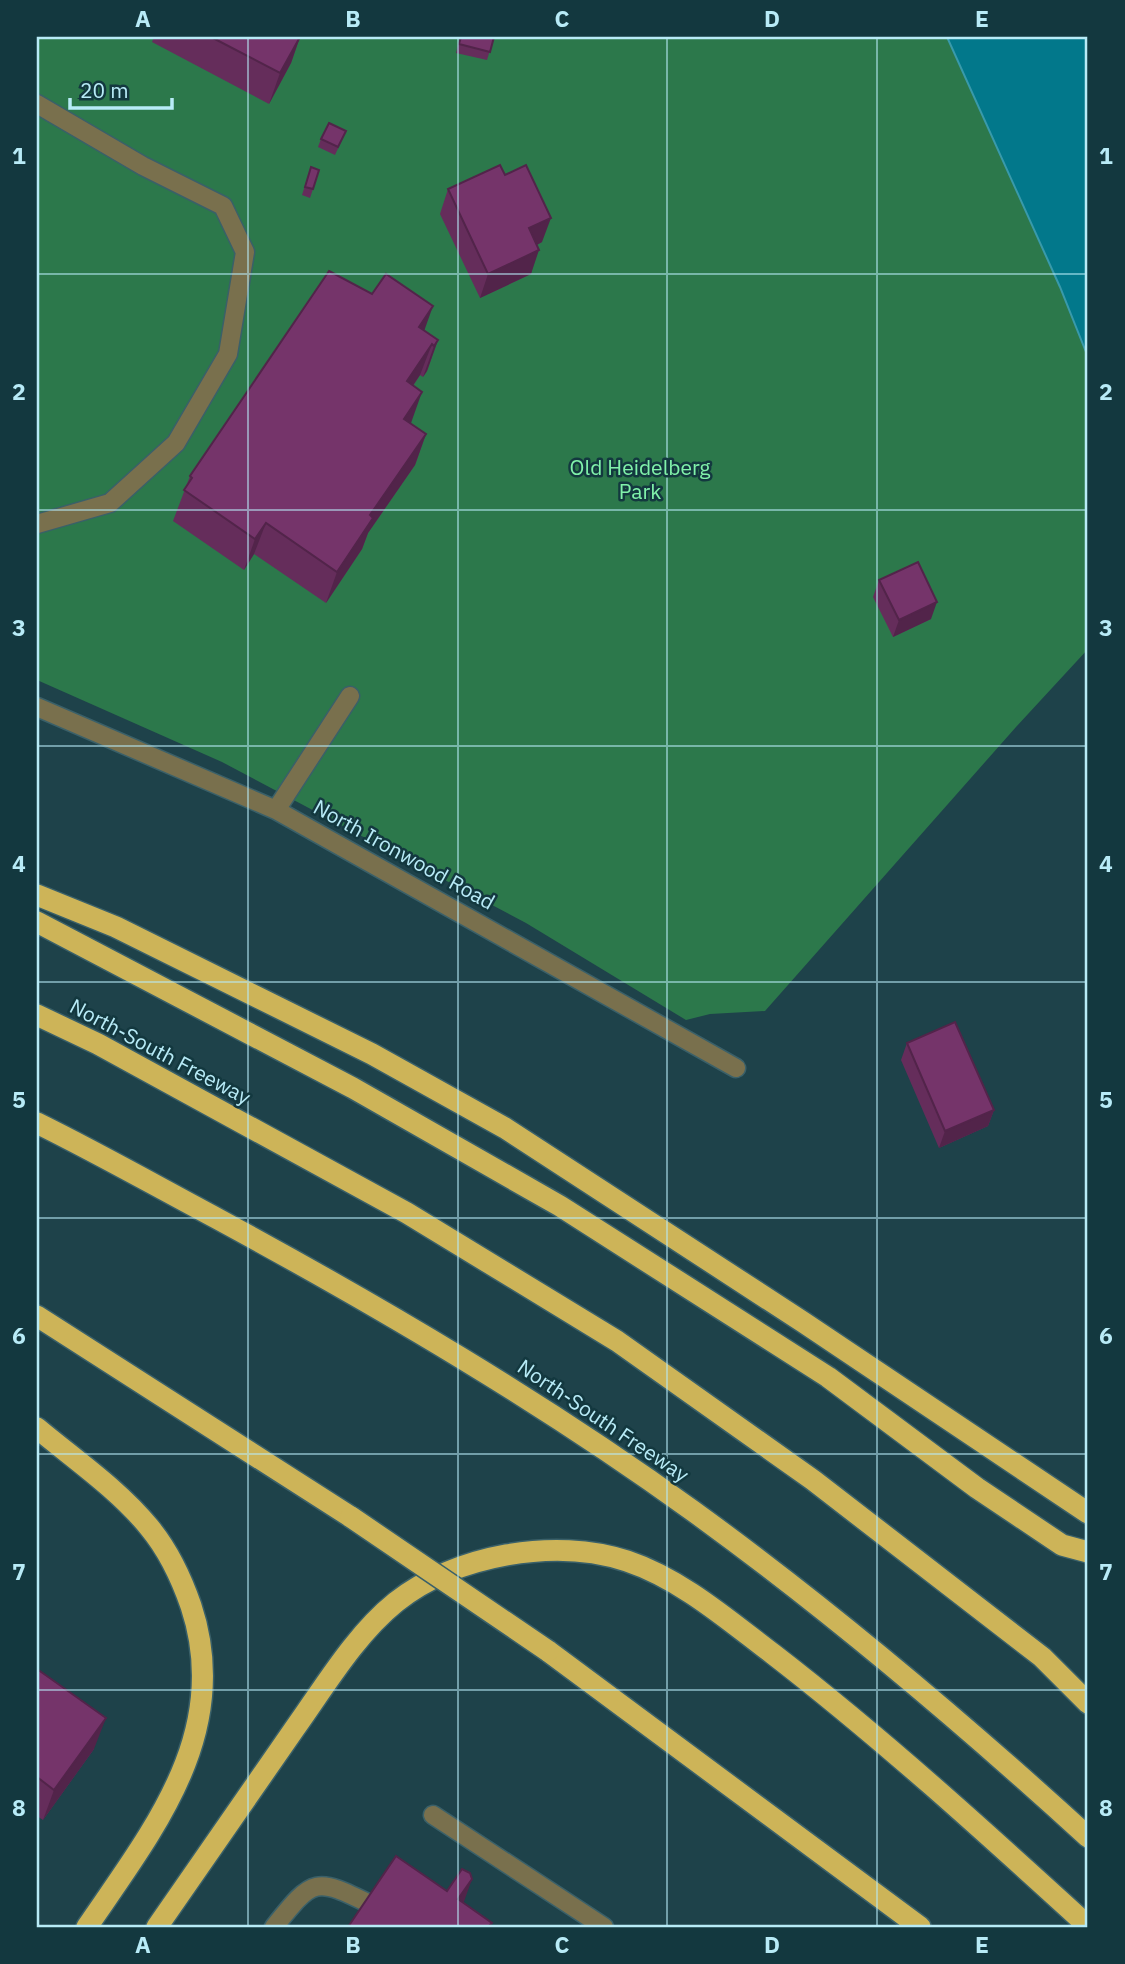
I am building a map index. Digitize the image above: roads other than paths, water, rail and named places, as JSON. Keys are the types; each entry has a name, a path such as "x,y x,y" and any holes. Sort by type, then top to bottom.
{"highway":[{"path":"37,895 116,928 372,1054 505,1128 792,1314 1088,1513"},
{"path":"37,922 353,1088 560,1206 828,1377 977,1488 1062,1545 1088,1552"},
{"name":"North-South Freeway","path":"37,1015 98,1044 407,1213 617,1341 824,1488 1042,1657 1088,1703"},
{"name":"North-South Freeway","path":"37,1123 364,1298 505,1384 649,1480 779,1576 913,1682 1088,1837"},
{"path":"37,1316 351,1517 548,1651 920,1927"},
{"path":"37,1428 124,1501 159,1539 182,1580 197,1626 203,1661 197,1729 176,1789 152,1832 87,1927"},
{"path":"157,1927 322,1690 362,1637 396,1602 433,1579 470,1565 520,1554 575,1552 601,1555 642,1566 680,1587 719,1614 882,1743 1088,1926"}],"street":[{"path":"37,104 143,166 223,206 244,252 228,354 176,443 110,503 37,524"},
{"path":"276,810 350,696"},
{"name":"North Ironwood Road","path":"37,708 276,810 736,1068"},
{"path":"433,1815 604,1927"},
{"path":"274,1927 303,1891 330,1884 372,1905"}],"water":[{"path":"947,37 1088,37 1088,357 1060,287"}],"park label":[{"name":"Old Heidelberg Park","path":"640,480"}]}
